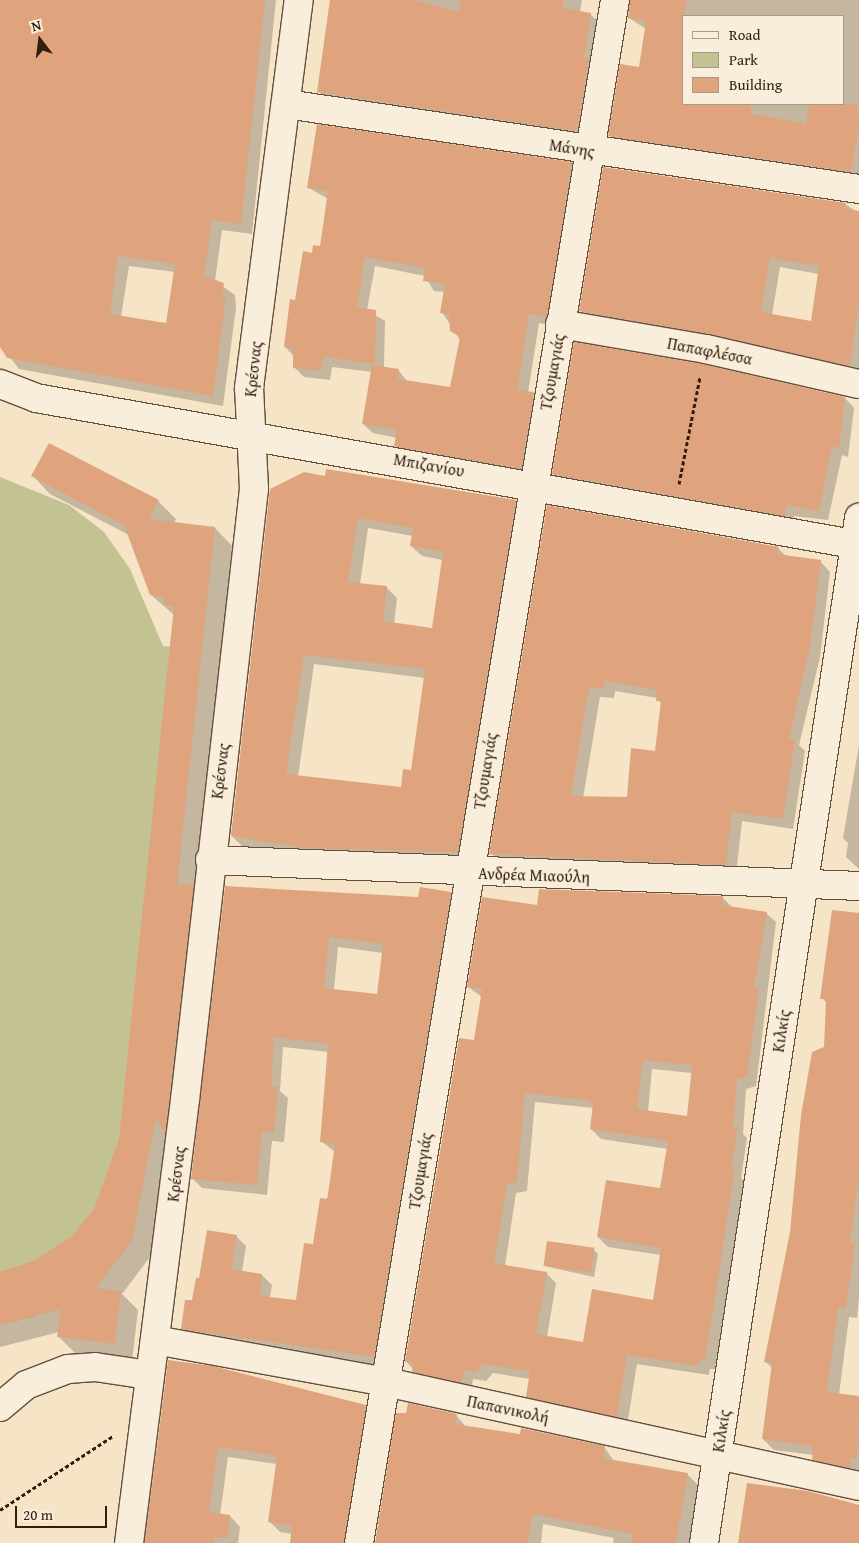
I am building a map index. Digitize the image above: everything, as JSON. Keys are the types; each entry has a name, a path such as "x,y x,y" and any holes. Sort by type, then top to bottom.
{"street":[{"name":"Κρέσνας","path":"129,1543 149,1375 155,1340 254,489 248,433 249,388 299,0"},
{"name":"Τζουμαγιάς","path":"359,1543 468,873 560,324 591,151 614,0"},
{"name":"Μάνης","path":"286,104 591,151 859,189"},
{"name":"Παπαφλέσσα","path":"560,324 706,349 859,384"},
{"name":"Μπιζανίου","path":"0,384 36,398 248,433 674,510 858,536"},
{"name":"Κιλκίς","path":"704,1543 858,536"},
{"name":"Ανδρέα Μιαούλη","path":"210,860 468,873 859,886"},
{"name":"Παπανικολή","path":"155,1340 386,1382 859,1486"},
{"path":"0,1407 26,1385 68,1369 95,1367 149,1375"}],"path":[{"path":"674,510 706,349"},
{"path":"0,1510 96,1443 143,1422"}],"green space":[{"path":"0,477 69,505 104,532 130,569 163,646 199,649 160,1067 132,1240 116,1261 85,1287 35,1316 0,1325"}],"building":[{"path":"0,0 265,0 241,224 212,220 204,276 224,283 222,296 226,296 213,396 7,358 0,347","holes":["118,256 175,264 166,323 110,314"]},
{"path":"330,0 414,0 459,12 461,0 564,0 562,8 591,13 584,58 589,59 577,131 317,92"},
{"path":"630,0 687,0 682,15 682,105 750,105 752,114 806,124 809,105 857,104 859,127 851,172 608,136 620,64 639,67 646,21 628,18"},
{"path":"317,124 572,162 547,317 529,314 517,390 534,392 521,469 394,446 397,430 362,424 372,365 399,369 398,379 450,387 460,337 450,331 449,315 440,313 445,284 423,281 425,268 365,257 357,307 376,310 375,364 323,357 321,371 293,368 293,348 284,347 290,299 295,300 303,251 312,253 313,245 320,246 328,191 307,188"},
{"path":"603,167 846,203 845,209 859,211 859,302 850,366 709,334 579,311","holes":["770,258 819,266 811,321 761,312"]},
{"path":"574,342 703,364 845,397 839,448 832,446 819,511 787,505 785,516 552,474"},
{"path":"49,443 159,500 149,519 215,527 177,884 194,885 165,1134 156,1118 132,1240 96,1288 121,1291 115,1344 57,1337 61,1309 0,1325 0,1272 33,1261 71,1237 94,1209 119,1139 174,606 163,605 164,597 150,595 124,525 31,476"},
{"path":"326,469 516,500 458,852 304,848 231,836 270,489 304,472 325,476","holes":["358,518 413,528 410,546 443,552 432,628 383,621 387,586 348,582","304,655 425,669 411,770 403,769 401,787 286,774"]},
{"path":"547,505 779,547 777,554 821,560 810,646 789,739 795,740 783,819 732,812 726,865 489,854","holes":["605,681 657,690 656,701 661,701 655,751 631,748 627,797 571,796 590,687 604,689"]},
{"path":"225,886 418,897 420,887 451,892 374,1357 181,1329 185,1300 192,1300 196,1278 199,1278 207,1230 237,1235 231,1269 262,1274 260,1296 296,1300 304,1243 313,1244 320,1198 327,1199 335,1144 320,1142 328,1044 274,1037 271,1086 278,1087 274,1133 262,1132 257,1185 191,1179","holes":["329,937 383,944 377,994 324,988"]},
{"path":"539,889 723,896 722,905 767,912 754,987 759,988 747,1077 737,1079 733,1127 738,1127 731,1170 735,1170 705,1360 700,1360 699,1366 627,1355 617,1417 526,1397 530,1371 483,1364 476,1372 464,1370 461,1383 412,1372 413,1363 405,1362 459,1038 474,1040 482,989 467,987 482,897 537,905","holes":["643,1060 692,1065 687,1116 637,1109","525,1093 586,1100 593,1104 590,1129 668,1141 660,1188 606,1180 597,1237 661,1248 653,1300 592,1289 583,1342 536,1334 547,1272 494,1263 507,1184 517,1182"]},
{"path":"832,910 859,913 859,1177 850,1242 855,1243 846,1308 838,1307 827,1392 859,1396 857,1458 851,1458 850,1468 812,1460 813,1446 762,1439 772,1363 764,1362 790,1232 801,1115 812,1052 824,1047 826,999 820,999"},
{"path":"547,1241 595,1248 591,1272 544,1266"},
{"path":"168,1360 213,1366 366,1405 344,1543 290,1543 292,1526 268,1522 277,1456 218,1447 209,1512 230,1515 227,1538 215,1537 214,1543 145,1543"},
{"path":"408,1403 457,1414 455,1424 520,1434 521,1428 605,1446 603,1458 688,1473 676,1543 631,1543 633,1534 533,1514 528,1543 375,1543 396,1413 406,1413"},
{"path":"747,1483 808,1491 859,1505 859,1543 738,1543"}]}
